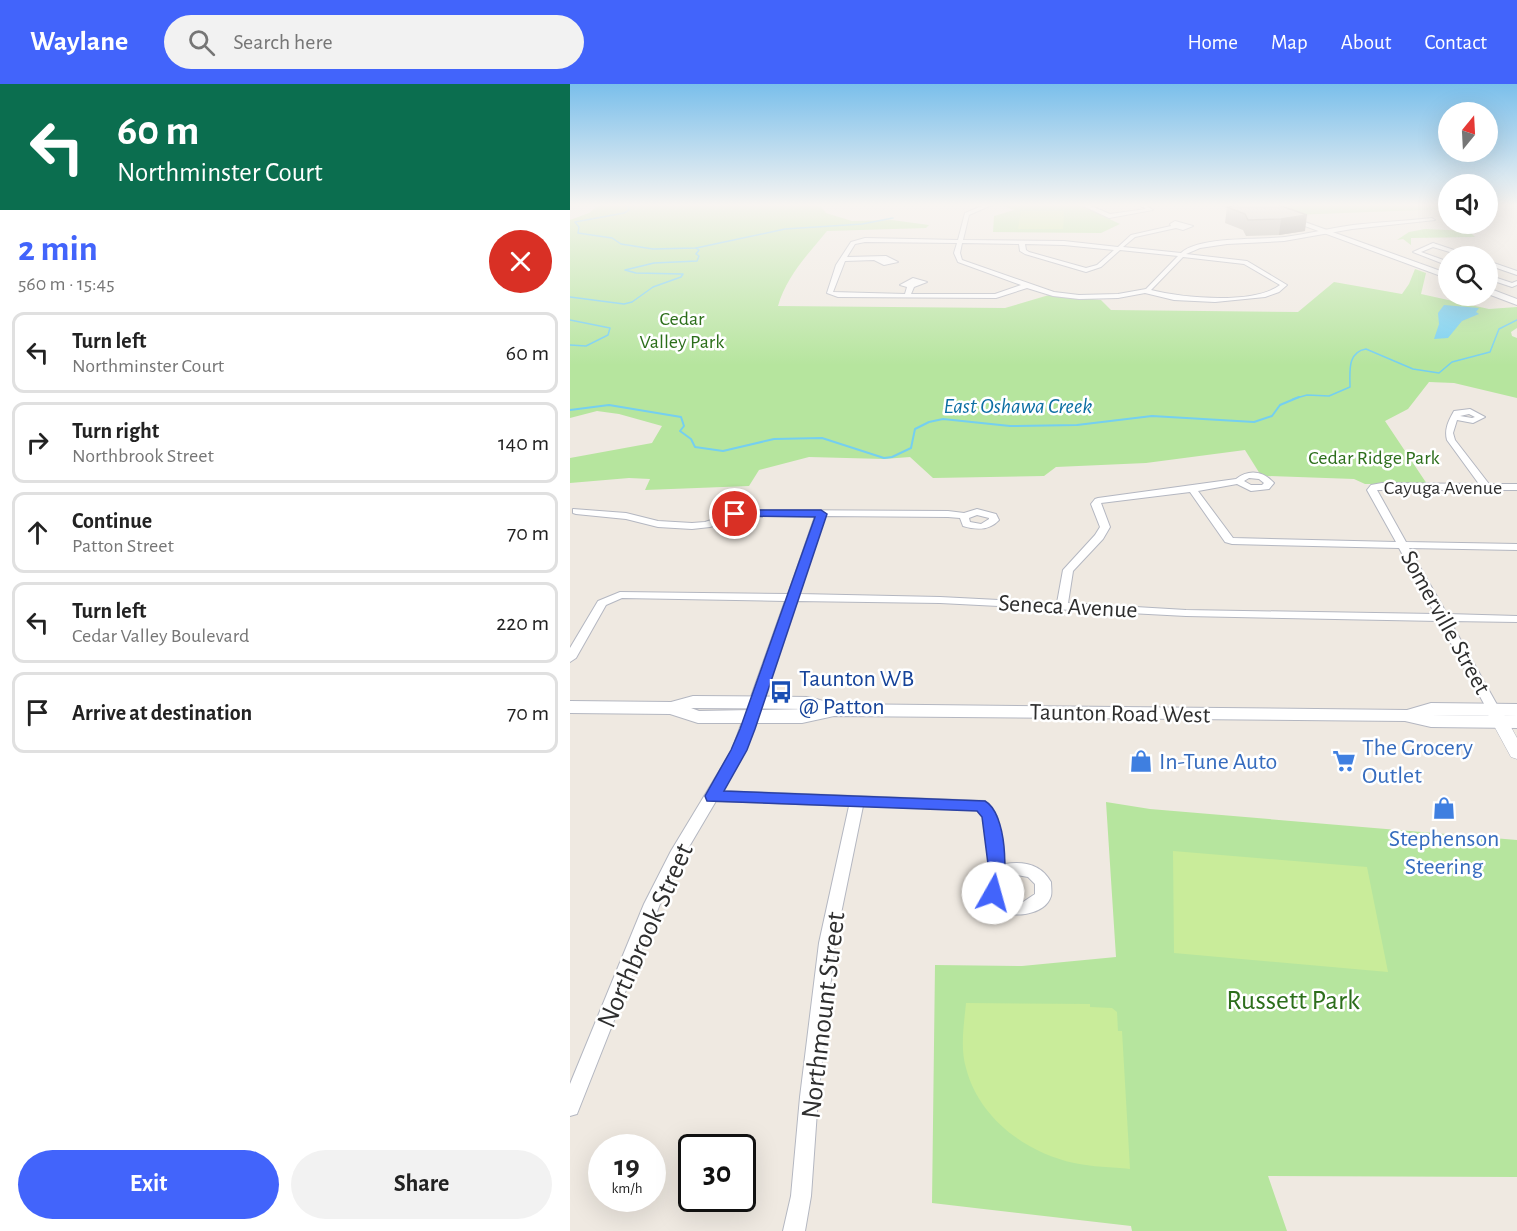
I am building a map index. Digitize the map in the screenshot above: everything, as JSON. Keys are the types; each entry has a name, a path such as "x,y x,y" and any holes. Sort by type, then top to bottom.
{"main road":[{"path":"1394,258 1438,274"},
{"path":"1498,295 1517,302"},
{"name":"Taunton Road West","path":"570,707 671,708 698,717 753,710 802,717 834,710 1405,715 1431,721 1504,718 1517,710"}],"street":[{"path":"959,258 960,261 1026,286 1053,294 1079,297 1118,296 1146,291 1155,285 1180,258"},
{"path":"1041,258 1078,270 1099,266 1108,258"},
{"path":"1146,291 1175,298 1241,298 1269,295 1281,290 1284,285 1245,262 1205,258"},
{"path":"877,260 843,259 838,264 830,293 838,295 996,296 1026,286"},
{"path":"1498,266 1517,273"},
{"path":"1498,280 1512,285 1517,283"},
{"path":"907,295 911,286"},
{"path":"1456,417 1452,419 1449,437 1485,487"},
{"path":"1062,605 1068,570 1100,537 1105,528 1096,504 1098,501 1239,481"},
{"name":"Cayuga Avenue","path":"1373,492 1374,487 1382,486 1517,487"},
{"path":"1192,489 1229,540 1236,542 1517,546"},
{"name":"Somerville Street","path":"1373,492 1443,618 1504,718 1517,753"},
{"path":"576,511 626,516 658,524 692,526 706,525 742,513 964,516"},
{"name":"Northbrook Street","path":"570,1107 652,904 676,855 739,750 821,514"},
{"name":"Seneca Avenue","path":"570,658 602,603 620,595 940,600 1186,613 1517,619"},
{"path":"713,796 980,806 990,816 998,872"},
{"name":"Northmount Street","path":"794,1231 801,1196 808,1097 827,943 857,801"}],"green space":[{"name":"Cedar Valley Park","path":"570,258 805,258 786,285 778,306 1005,308 1049,295 1101,300 1111,310 1298,312 1334,282 1402,294 1415,269 1426,273 1421,294 1438,298 1438,306 1475,306 1489,309 1517,307 1517,328 1511,332 1512,336 1517,338 1517,398 1454,383 1429,382 1408,409 1385,421 1427,484 1365,484 1354,479 1267,476 1260,474 1245,450 1146,463 1056,467 1044,476 933,478 910,457 884,459 809,457 759,470 749,486 645,490 650,479 629,478 570,483 570,458 652,443 662,426 619,414 597,411 570,418"},
{"name":"Russett Park","path":"1106,802 1150,809 1517,840 1517,1177 1268,1176 1287,1231 1132,1231 1131,1226 932,1203 935,965 1022,966 1116,957"},
{"path":"1173,851 1367,867 1388,972 1174,953"},
{"path":"966,1003 1090,1004 1090,1007 1112,1008 1117,1012 1118,1031 1122,1031 1130,1169 1081,1164 1056,1158 1022,1141 993,1117 972,1086 964,1060"}],"water":[{"path":"1443,306 1479,308 1476,312 1479,314 1462,321 1448,338 1434,339 1439,324 1438,313"}],"waterway":[{"path":"570,297 624,304 632,302 653,287 681,277 683,274 636,273 625,270 654,263 697,261 698,258"},
{"path":"570,320 610,328 608,335 586,346 570,345"},
{"name":"East Oshawa Creek","path":"1297,398 1307,395 1329,396 1350,387 1350,369 1353,358 1355,354 1366,349 1413,369 1439,373 1452,362 1490,352 1499,329 1517,320"},
{"name":"East Oshawa Creek","path":"570,410 609,405 681,417 684,426 680,431 691,439 695,447 723,451 774,439 822,438 884,458 892,457 911,448 915,429 929,422 943,419 1010,426 1077,425 1152,416 1254,422 1272,416 1280,405 1297,398"},
{"name":"East Oshawa Creek","path":"1293,399 1297,398"}],"place":[{"name":"Taunton WB @ Patton","path":"781,692"},
{"name":"In-Tune Auto","path":"1141,761"},
{"name":"The Grocery Outlet","path":"1344,761"},
{"name":"Stephenson Steering","path":"1444,808"}],"route":[{"path":"735,514 821,514 739,750 713,796 980,806 990,816 994,842 994,857 998,872 992,886 993,893"}],"park label":[{"name":"Cedar Ridge Park","path":"1374,457"}]}
